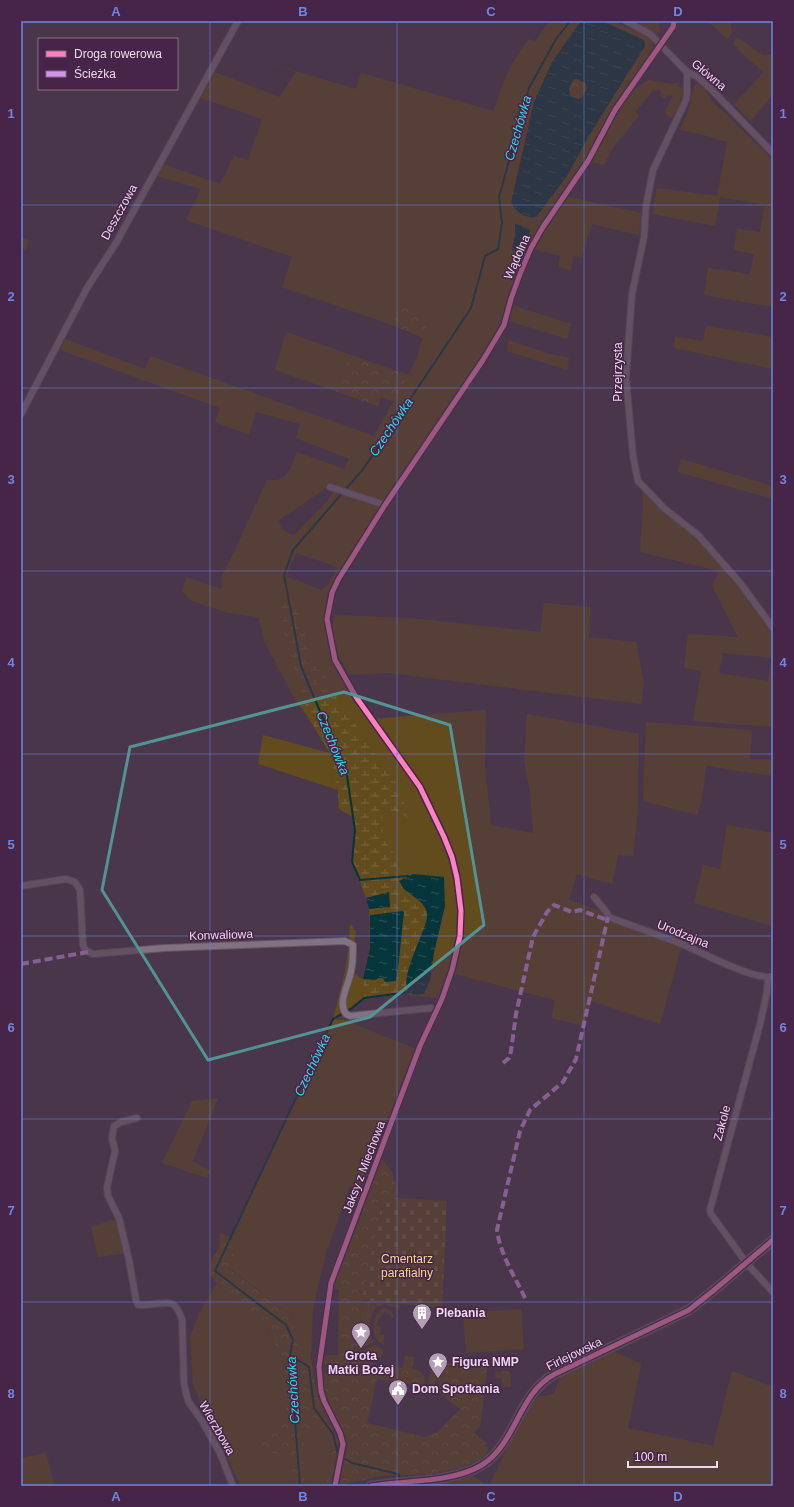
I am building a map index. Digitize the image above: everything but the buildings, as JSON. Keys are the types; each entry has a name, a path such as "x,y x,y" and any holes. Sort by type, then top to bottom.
{"street":[{"name":"Deszczowa","path":"21,414 87,288 121,234 238,21"},
{"name":"Główna","path":"626,21 650,34 687,72 696,76 710,88 773,153"},
{"name":"Wądolna","path":"330,487 385,505 483,360 504,325 520,274 542,227 588,161 615,110 673,27 674,21"},
{"name":"Przejrzysta","path":"687,72 686,100 654,170 646,206 644,237 632,294 626,378 633,456 638,481 665,509 698,535 741,584 773,628"},
{"name":"Jaksy z Miechowa","path":"335,1486 343,1444 324,1401 319,1381 319,1357 331,1283 420,1046 442,999 452,970 460,936 460,899 452,857"},
{"name":"Konwaliowa","path":"21,886 66,880 75,882 80,890 83,945 85,950 88,952 97,954 164,948 345,941 353,945 351,972 342,1006 346,1014 350,1016 431,1008 437,1010"},
{"name":"Urodzajna","path":"594,897 608,912 608,916 682,944 740,970 771,977"},
{"name":"Zakole","path":"747,1262 711,1214 710,1210 760,1024 771,977"},
{"name":"Wierzbowa","path":"137,1118 121,1122 114,1126 112,1138 115,1151 107,1187 108,1196 119,1218 138,1305 167,1302 173,1304 179,1309 182,1319 184,1384 188,1400 220,1453 233,1486"},
{"name":"Firlejowska","path":"371,1486 390,1485 450,1475 465,1472 481,1465 490,1458 508,1436 531,1395 542,1381 686,1312 705,1298 773,1240"},
{"path":"747,1262 773,1292"}],"highlighted area":[{"path":"344,692 450,725 484,925 370,1017 208,1060 102,890 130,747"}],"green space":[{"path":"549,21 614,21 650,38 652,40 653,48 599,132 583,163 537,229 521,263 508,299 501,327 489,348 354,549 333,584 328,606 330,638 334,652 348,680 371,719 486,710 485,765 491,825 533,833 530,793 524,760 527,714 639,734 638,809 633,856 618,855 612,884 577,874 569,900 607,913 682,945 660,1024 591,1001 584,1026 552,1018 554,1000 451,973 442,999 408,995 409,991 365,998 334,1019 344,1020 416,1049 359,1188 350,1186 326,1253 313,1309 311,1358 300,1353 291,1315 228,1267 236,1249 231,1238 333,1019 345,972 350,923 356,932 353,954 355,974 363,979 370,948 369,909 390,907 389,892 366,898 352,862 355,830 353,817 339,809 338,790 258,764 263,735 330,753 293,696 264,641 259,618 229,613 204,605 190,600 182,591 186,577 221,589 222,575 267,480 277,480 283,477 291,467 297,452 344,469 349,459 296,438 300,424 256,412 249,435 215,422 220,408 60,350 65,339 145,369 150,356 374,436 416,360 428,321 401,303 392,325 282,287 292,257 186,220 201,189 157,176 163,164 220,184 234,156 248,160 262,119 201,98 215,72 279,97 296,72 261,61 356,89 361,73 493,111 506,76 518,54 529,39 535,42","holes":["515,224 528,228 530,231 522,249 512,249 515,236","329,486 337,487 328,500 293,536 281,528 279,520","296,553 338,567 328,585 321,590 286,576"]},
{"path":"637,21 658,21 660,31 657,35"},
{"path":"708,21 730,21 732,33 727,39"},
{"path":"737,37 763,55 773,55 773,95 750,121 734,104 764,72 742,54 733,43"},
{"path":"648,80 678,83 677,86 681,88 682,84 682,98 672,118 667,115 665,111 673,96 668,95 664,98 660,95 662,92 658,89 656,91 654,89 636,111 638,117 612,149 604,165 588,161 623,98"},
{"path":"575,83 579,83 581,84 581,92 575,93 572,90 572,86"},
{"path":"696,83 702,85 712,101 773,160 773,307 704,295 708,268 750,274 754,254 734,250 737,229 760,232 765,205 720,197 715,226 652,214 657,188 717,196 727,142 680,130 689,108"},
{"path":"564,196 642,213 639,235 592,224 581,257 573,256 571,270 558,267 560,256 531,248"},
{"path":"21,237 29,240 26,250 21,248"},
{"path":"400,303 411,307 428,321 423,338 392,325"},
{"path":"512,305 571,324 567,339 509,321"},
{"path":"706,326 773,337 773,369 674,348 675,336 703,341"},
{"path":"286,332 408,375 349,357 343,374 340,373 335,391 275,370"},
{"path":"509,340 550,354 569,358 567,370 507,351"},
{"path":"349,357 409,375 394,402 381,397 378,406 335,391 340,373 343,373"},
{"path":"681,459 773,486 773,499 678,472"},
{"path":"642,490 665,512 697,538 739,586 773,632 773,658 723,653 719,673 768,681 771,663 773,664 773,727 693,721 701,671 684,668 688,634 738,637 712,586 719,571 640,552 643,505"},
{"path":"277,599 301,606 302,624 310,653 320,666 337,699 401,790 408,817 387,809 380,821 386,843 396,856 399,881 403,888 421,901 428,913 409,991 364,998 363,979 375,980 383,978 385,982 396,981 401,954 403,911 370,915 369,909 390,907 389,892 366,898 352,862 355,830 353,817 339,809 338,790 330,753 311,722 289,653"},
{"path":"544,603 591,607 589,637 636,642 644,683 641,704 388,673 349,675 335,649 333,639 334,615 409,618 540,632"},
{"path":"646,722 752,730 750,759 773,760 773,776 706,766 702,800 697,815 643,801"},
{"path":"727,825 773,833 773,926 694,903 703,865 720,869"},
{"path":"218,1098 193,1161 211,1171 207,1178 162,1163 192,1101"},
{"path":"382,1160 392,1172 398,1191 395,1198 382,1203 362,1300 356,1361 376,1363 369,1365 322,1364 322,1356 338,1355 339,1289 333,1289"},
{"name":"Cmentarz parafialny","path":"395,1198 447,1201 442,1308 362,1300 382,1202"},
{"path":"119,1218 127,1253 98,1257 91,1227"},
{"path":"220,1233 231,1238 236,1249 228,1268 291,1315 300,1353 311,1358 315,1385 323,1410 338,1441 332,1486 326,1486 332,1449 327,1437 319,1428 304,1430 303,1469 305,1486 293,1486 289,1451 276,1455 258,1441 284,1421 288,1399 283,1359 260,1318 217,1284 211,1276 211,1261 219,1248"},
{"path":"217,1284 260,1318 283,1359 288,1399 284,1421 293,1486 241,1486 193,1385 190,1337 201,1309"},
{"path":"362,1301 371,1302 376,1307 370,1320 373,1343 363,1347 360,1346 360,1350 362,1351 375,1345 383,1350 382,1358 368,1356 367,1362 357,1361"},
{"path":"372,1302 400,1305 400,1309 384,1304 377,1307"},
{"path":"384,1308 392,1311 394,1317 392,1318 389,1313 384,1312 378,1320 376,1327 380,1326 381,1332 379,1334 384,1335 384,1345 379,1343 376,1338 374,1333 374,1321 376,1316"},
{"path":"521,1309 524,1349 466,1353 463,1313"},
{"path":"612,1350 641,1364 628,1428 713,1446 732,1371 773,1387 773,1486 489,1486 508,1446 536,1397 554,1394 560,1376"},
{"path":"405,1356 414,1357 412,1369 418,1370 422,1373 424,1384 422,1386 377,1379 367,1423 424,1437 438,1432 460,1409 438,1392 439,1377 436,1377 434,1391 427,1389 432,1362 465,1364 488,1363 480,1427 474,1433 486,1443 488,1451 480,1460 468,1466 431,1474 380,1476 339,1486 348,1444 327,1400 321,1373 388,1368 390,1366 403,1368"},
{"path":"510,1371 511,1387 502,1387 502,1378 496,1378 495,1372"},
{"path":"319,1428 327,1437 332,1449 326,1486 305,1486 303,1469 304,1430"},
{"path":"46,1453 54,1484 21,1486 21,1458"},
{"path":"473,1476 488,1486 407,1486"}],"water":[{"path":"581,21 602,21 644,40 645,46 590,134 567,176 537,216 531,217 523,215 516,210 512,203 512,198 534,102 552,62","holes":["577,79 585,83 587,88 582,98 578,99 570,96 569,88 573,80"]},
{"path":"515,224 528,228 530,231 527,240 519,251 513,251 512,249 515,236"},
{"path":"413,874 444,877 445,906 434,953 430,980 424,994 412,994 407,987 407,976 426,921 427,913 423,905 404,889 399,881"},
{"path":"389,892 390,907 369,909 366,898"},
{"path":"403,911 399,964 396,981 385,982 383,978 375,980 363,979 370,948 370,915"}],"waterway":[{"name":"Czechówka","path":"409,877 360,880 352,862 355,830 347,776 301,666 284,575 293,550 364,468 471,308 485,256 498,249 502,223 499,197 529,88 556,39 570,21"},
{"name":"Czechówka","path":"300,1486 290,1355 293,1340 286,1325 215,1271 333,1019 352,1008 364,998 409,992"},
{"path":"290,1355 309,1367 314,1408 333,1434 338,1455 352,1463 398,1474 400,1477"}],"marked path":[{"path":"503,1063 509,1058 511,1051 516,1014 533,937 547,912 554,905 572,912 580,910 607,920"},
{"path":"525,1298 501,1248 497,1230 520,1131 530,1110 563,1082 576,1059 608,917"},
{"path":"21,964 88,952"}],"cycle path":[{"path":"335,1486 343,1444 340,1433 324,1401 321,1391 319,1367 331,1283 420,1046 442,999 452,970 460,936 461,911 457,878 452,857 420,787 356,697 335,660 327,619 332,593 338,580 385,505 483,360 504,325 511,299 531,248 543,227 588,161 615,110 673,27 674,21"},
{"path":"371,1486 443,1478 470,1471 482,1465 494,1456 503,1444 525,1405 543,1382 555,1374 689,1310 773,1240"}],"place":[{"name":"Plebania","path":"422,1330"},
{"name":"Grota Matki Bożej","path":"361,1349"},
{"name":"Figura NMP","path":"438,1379"},
{"name":"Dom Spotkania","path":"398,1406"}]}
